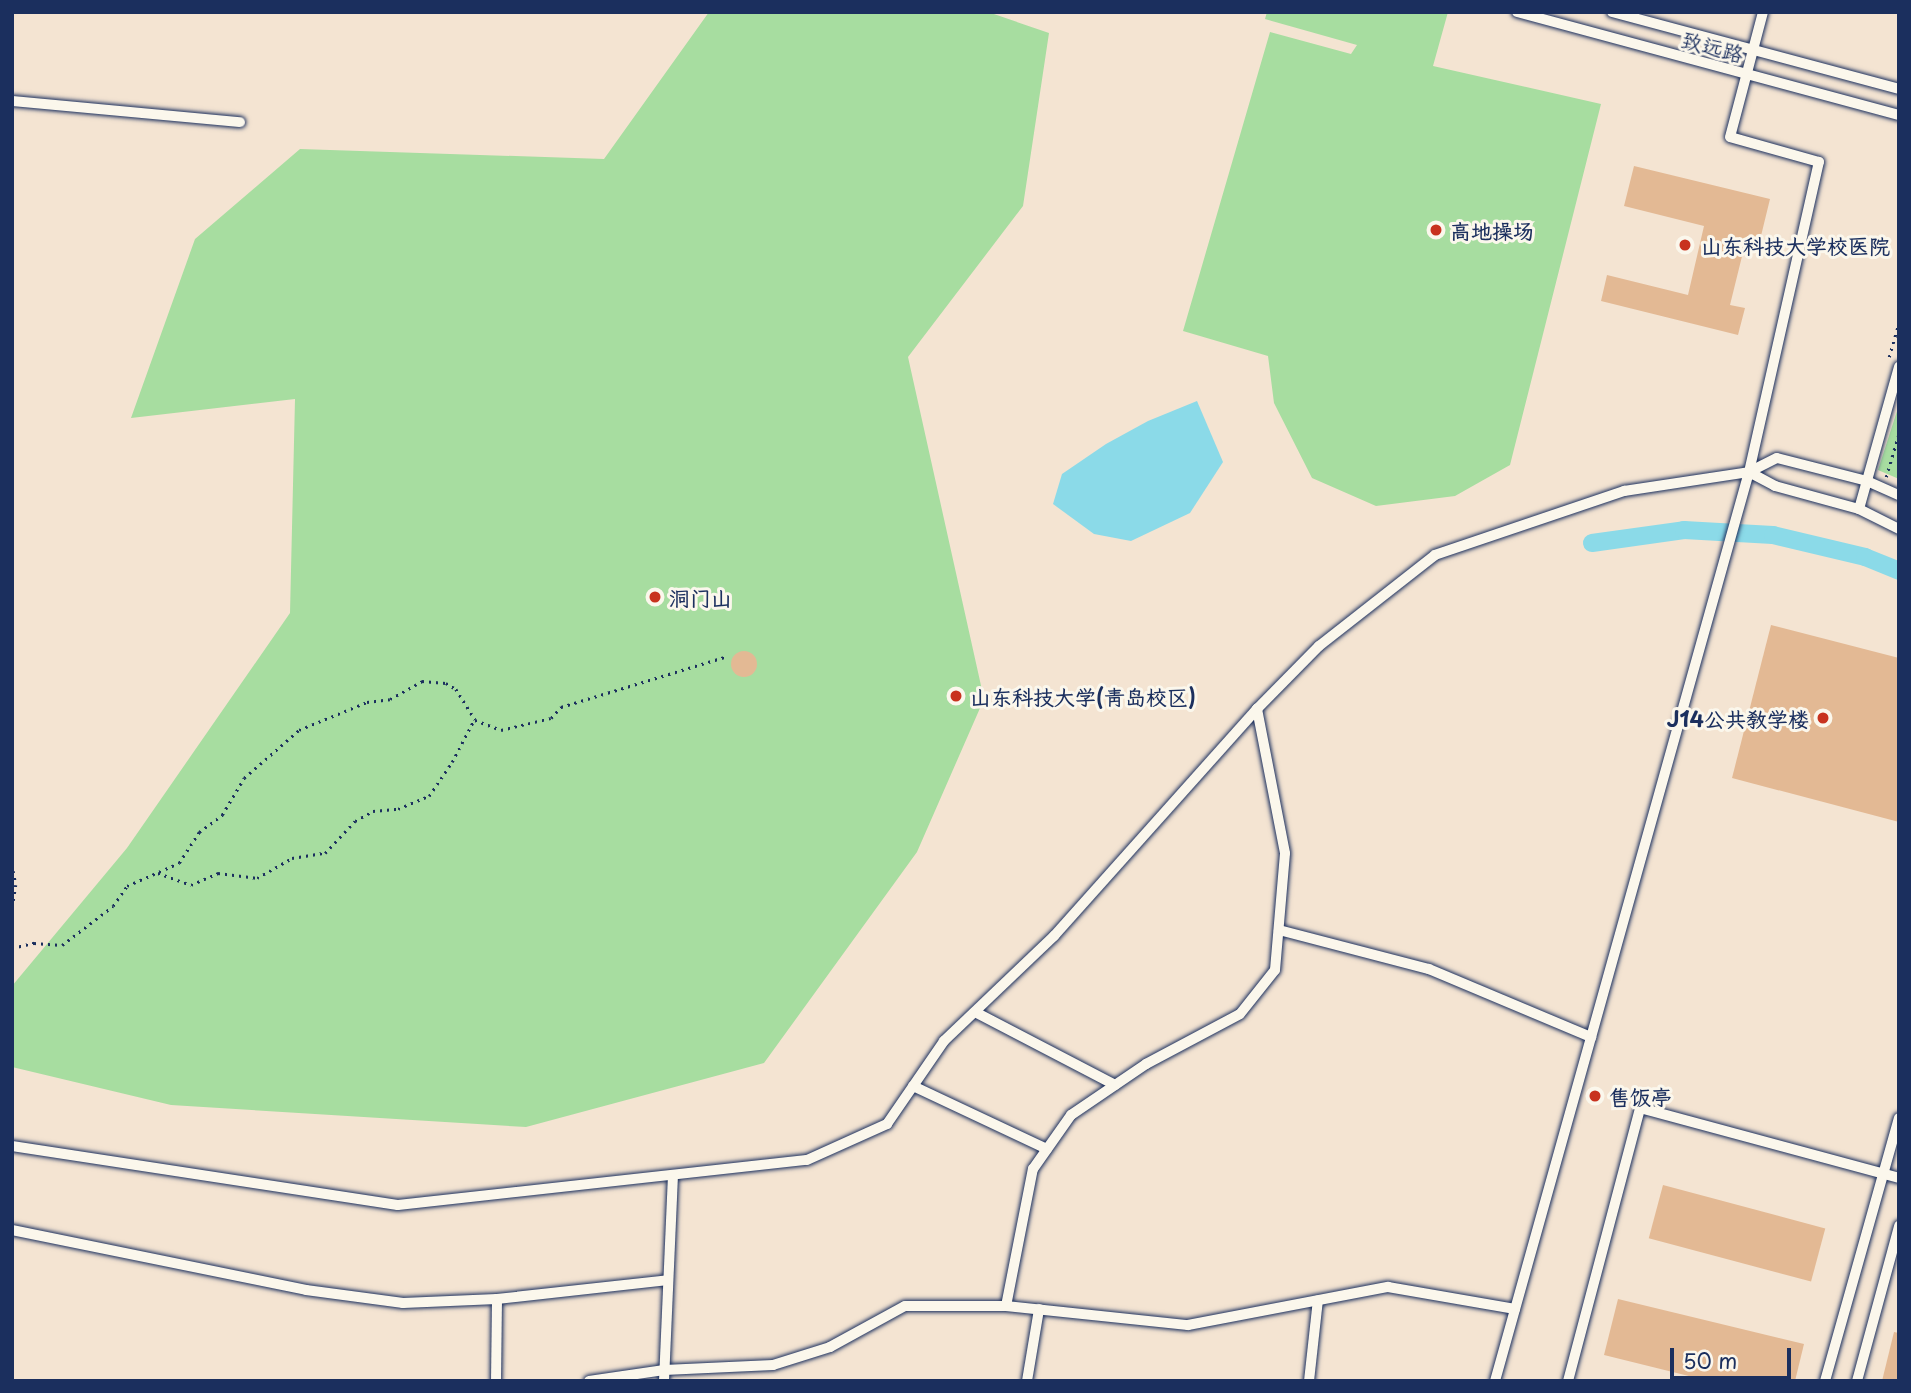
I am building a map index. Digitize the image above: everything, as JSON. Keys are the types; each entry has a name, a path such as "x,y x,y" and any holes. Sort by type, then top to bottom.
{"lane":[{"name":"致远路","path":"1517,12 1899,115"},
{"name":"致远路","path":"1612,12 1899,89"},
{"path":"1495,1381 1749,472 1819,162 1730,137 1763,12"},
{"path":"12,102 240,122"},
{"path":"1859,509 1899,367"},
{"path":"12,1146 398,1205 807,1160 887,1124 944,1041 1054,936 1257,709 1319,646 1434,555 1624,491 1749,472 1777,458 1867,481 1899,495"},
{"path":"1749,472 1775,486 1859,509 1899,528"},
{"path":"1006,1306 1034,1169 1071,1115 1146,1064 1240,1014 1275,970 1285,853 1257,709"},
{"path":"1279,930 1429,969 1591,1037"},
{"path":"975,1012 1115,1085"},
{"path":"913,1086 1047,1149"},
{"path":"1568,1381 1640,1108 1899,1178"},
{"path":"1825,1381 1899,1118"},
{"path":"664,1375 673,1176"},
{"path":"1857,1381 1899,1226"},
{"path":"12,1230 306,1290 403,1303 497,1298 668,1280"},
{"path":"589,1381 774,1365 830,1347 905,1306 1006,1306 1188,1325 1388,1287 1515,1309"},
{"path":"496,1381 497,1298"},
{"path":"1309,1381 1318,1300"},
{"path":"1027,1381 1039,1309"}],"path":[{"path":"1883,488 1899,433"},
{"path":"12,948 34,943 62,945 113,906 127,886 179,863 199,832 222,815 244,778 299,730 367,702 390,699 422,681 446,683 456,689 475,720 501,730 551,718 561,707 725,657"},
{"path":"159,873 191,885 218,873 257,878 280,862 325,853 355,821 373,811 398,809 429,796 475,720"},
{"path":"12,864 16,885 12,911"}],"shaded area":[{"name":"山东科技大学(青岛校区)","path":"12,12 1899,12 1899,1381 12,1381"}],"green space":[{"path":"709,12 988,12 1049,33 1023,206 908,357 984,699 917,852 764,1063 526,1127 171,1105 12,1067 12,986 127,848 290,613 295,399 131,418 195,239 300,149 604,159"},
{"name":"高地操场","path":"1267,12 1448,12 1433,66 1601,104 1510,465 1455,496 1376,506 1312,478 1274,403 1268,356 1183,331 1270,32 1351,54 1357,45 1265,19"},
{"path":"1899,405 1899,479 1878,470"}],"water":[{"path":"1197,401 1223,462 1190,513 1131,541 1094,534 1053,504 1062,474 1106,444 1148,421"}],"building":[{"path":"1634,166 1770,199 1760,240 1747,236 1730,305 1745,308 1738,335 1601,301 1607,275 1688,295 1704,226 1624,206"},
{"name":"J14公共教学楼","path":"1771,625 1899,658 1899,822 1732,778"},
{"path":"744,651 753,655 757,664 753,673 744,677 735,673 731,664 735,655"},
{"path":"1663,1185 1825,1228 1811,1282 1649,1238"},
{"path":"1618,1299 1804,1344 1795,1381 1709,1381 1604,1355"},
{"path":"1894,1332 1899,1333 1899,1381 1882,1381"}],"waterway":[{"path":"1592,543 1684,530 1773,535 1865,557 1899,571"}],"place":[{"name":"高地操场","path":"1436,230"},
{"name":"山东科技大学校医院","path":"1685,245"},
{"name":"洞门山","path":"655,597"},
{"name":"山东科技大学(青岛校区)","path":"956,696"},
{"name":"J14公共教学楼","path":"1823,718"},
{"name":"售饭亭","path":"1595,1096"}]}
